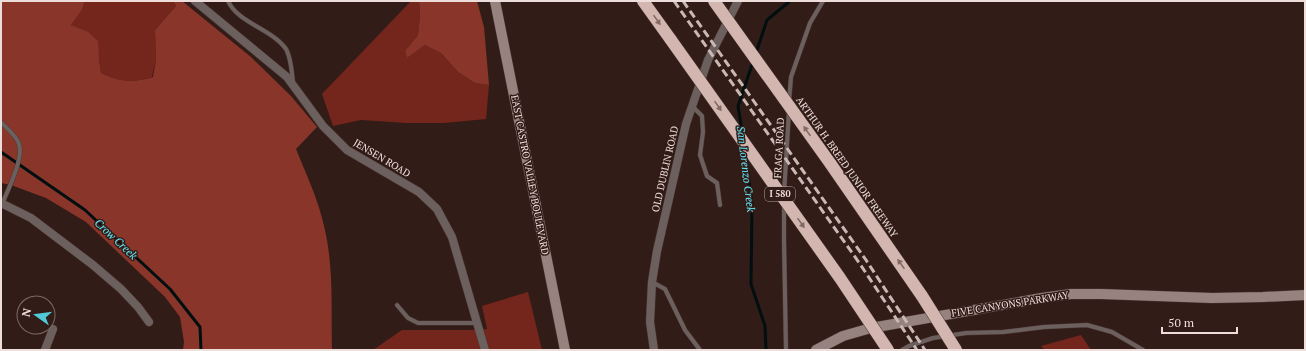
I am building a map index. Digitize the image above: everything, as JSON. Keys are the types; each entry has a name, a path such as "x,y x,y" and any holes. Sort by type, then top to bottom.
{"highway":[{"name":"I 580","path":"643,1 840,278 888,350"},
{"name":"ARTHUR H. BREED JUNIOR FREEWAY","path":"714,1 830,163 922,296 956,350"}],"main road":[{"name":"EAST CASTRO VALLEY BOULEVARD","path":"495,1 565,350"},
{"name":"FIVE CANYONS PARKWAY","path":"816,350 843,336 871,328 1010,302 1071,294 1129,294 1212,298 1305,295"}],"street":[{"name":"JENSEN ROAD","path":"195,1 287,77 323,126 347,150 419,192 437,209 452,237 485,350"},
{"name":"OLD DUBLIN ROAD","path":"654,350 650,322 652,282 657,251 686,124 708,60 738,1"},
{"path":"2,204 31,218 93,265 121,289 138,307 149,322"},
{"path":"45,350 51,335"}],"lane":[{"path":"228,1 238,14 274,37 286,49 294,87"},
{"name":"FRAGA ROAD","path":"786,350 784,240 785,173 791,77 810,22 823,1"},
{"path":"692,106 702,116 703,132 700,154 707,176 717,183 720,205"},
{"path":"1,122 13,134 19,144 19,158 2,204"},
{"path":"652,282 665,289 685,330 700,350"},
{"path":"397,305 408,318 418,323 478,323"},
{"path":"902,350 909,346 933,338 966,333 1002,332 1044,327 1087,325 1112,332 1143,350"}],"shaded area":[{"path":"1,1 85,1 82,10 71,25 88,32 98,41 101,73 120,80 133,81 153,77 156,60 155,30 176,6 173,1 182,1 251,57 291,96 317,127 296,149 312,187 327,241 331,272 332,350 183,350 184,342 180,317 165,297 86,222 46,198 11,185 1,183"},
{"path":"85,1 173,1 176,6 155,30 156,60 152,77 126,81 101,73 99,59 71,25 82,10"},
{"path":"411,1 419,1 420,14 418,35 405,51 407,58 425,45 441,53 458,72 475,83 489,85 486,119 444,123 407,123 361,120 333,126 322,94"},
{"path":"419,1 477,1 484,27 489,85 475,83 458,72 441,53 425,45 407,58 405,51 418,35 420,14"},
{"path":"528,292 542,350 373,350 402,330 487,329 482,306"},
{"path":"1081,335 1091,350 1045,350 1041,346"}],"waterway":[{"name":"San Lorenzo Creek","path":"756,53 767,20 790,1"},
{"name":"San Lorenzo Creek","path":"742,131 738,106 753,62"},
{"name":"San Lorenzo Creek","path":"745,151 752,205 751,284 765,326 766,350"},
{"name":"Crow Creek","path":"1,152 85,210 170,289 200,327 201,350"}],"railway":[{"path":"674,1 860,264 917,350"},
{"path":"683,1 866,260 925,350"}]}
